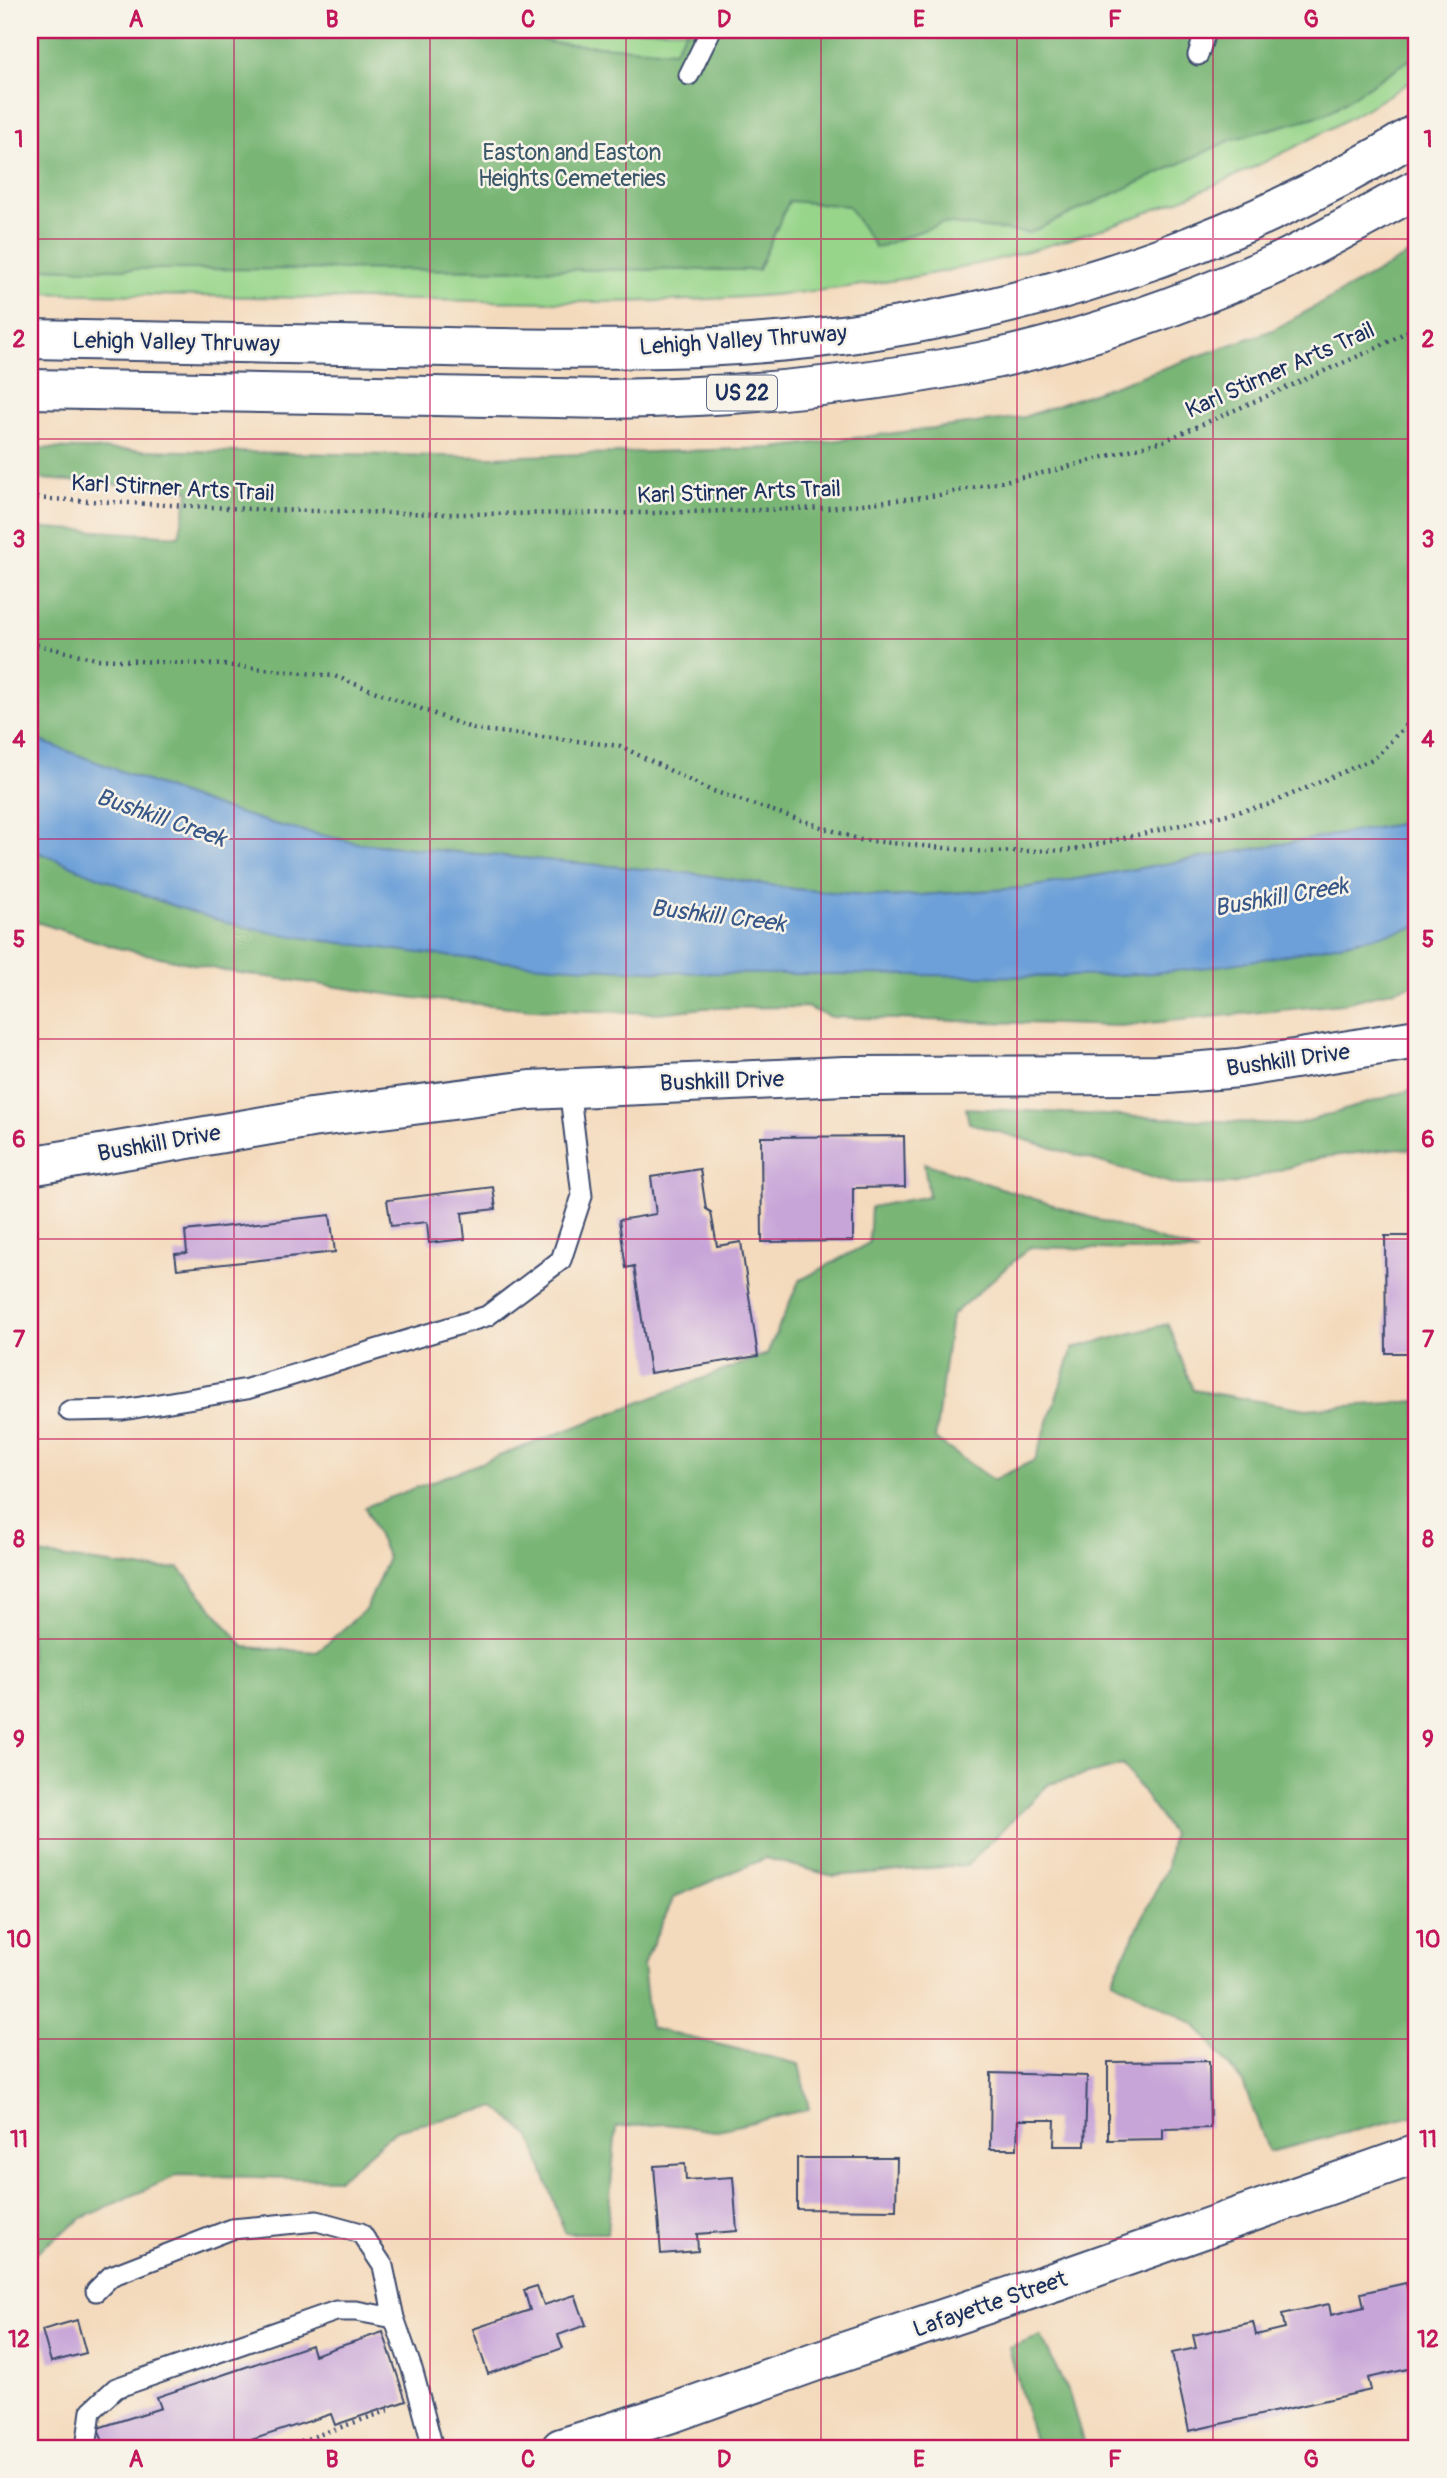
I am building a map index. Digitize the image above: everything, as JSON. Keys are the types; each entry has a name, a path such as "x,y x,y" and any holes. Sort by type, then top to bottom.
{"main road":[{"name":"Lehigh Valley Thruway","path":"30,339 548,349 726,346 879,330 1024,300 1158,258 1283,206 1342,177 1417,133"},
{"name":"US 22","path":"30,389 611,399 681,398 834,386 982,361 1059,343 1128,322 1270,267 1417,189"},
{"name":"Bushkill Drive","path":"30,1166 311,1118 463,1097 569,1087 844,1076 1156,1075 1239,1068 1417,1039"},
{"name":"Lafayette Street","path":"561,2448 672,2413 1417,2154"}],"lane":[{"path":"689,75 711,30"},
{"path":"1198,55 1206,30"},
{"path":"69,1411 122,1410 247,1389 487,1316 561,1260 582,1196 569,1087"},
{"path":"96,2291 111,2276 232,2229 317,2221 361,2233 383,2266 394,2318 433,2448"},
{"path":"86,2448 91,2411 116,2388 336,2311 356,2311 394,2318"}],"path":[{"name":"Karl Stirner Arts Trail","path":"30,498 270,510 447,514 654,513 829,508 925,496 1056,470 1166,440 1377,348 1417,326"},
{"path":"30,643 96,659 223,666 334,677 474,729 620,746 710,790 860,840 986,852 1072,850 1267,805 1376,758 1417,713"},
{"path":"281,2448 420,2400"}],"green space":[{"name":"Easton and Easton Heights Cemeteries","path":"30,30 1417,30 1417,78 1305,142 1188,196 1127,220 1003,258 876,283 748,297 619,302 30,293"},
{"name":"Easton and Easton Heights Cemeteries","path":"30,30 501,30 554,43 674,51 687,30 824,30 827,34 835,30 1417,30 1417,55 1326,114 1231,140 1029,233 942,223 876,248 848,206 789,201 758,270 70,269 30,268"},
{"path":"1417,250 1417,821 1024,888 891,897 795,889 697,874 357,843 281,826 208,804 30,737 30,527 179,536 189,490 30,478 30,448 492,457 774,448 1024,417 1273,330"},
{"path":"30,849 167,904 249,928 326,941 903,974 1048,977 1346,943 1417,927 1417,984 1342,1004 1120,1026 831,1017 806,1007 705,1008 657,1013 532,1009 415,998 226,971 118,948 30,920"},
{"path":"1417,1088 1417,1151 1399,1148 1323,1157 1233,1184 1177,1185 969,1123 966,1108 1295,1125"},
{"path":"924,1163 1198,1252 1030,1247 951,1316 935,1439 993,1480 1035,1460 1073,1348 1168,1324 1193,1390 1306,1409 1417,1401 1417,2115 1269,2152 1243,2083 1195,2024 1112,1980 1167,1868 1172,1834 1123,1765 1049,1784 967,1865 833,1876 766,1858 674,1897 643,1965 650,2028 799,2064 809,2109 714,2131 666,2124 616,2127 607,2233 565,2233 531,2137 496,2107 396,2130 339,2179 178,2175 82,2218 30,2257 30,1553 145,1569 179,1568 244,1647 317,1652 366,1609 388,1558 365,1507 767,1354 799,1281 869,1243 871,1207 929,1196"},
{"path":"1041,2336 1070,2397 1085,2448 1036,2448 1009,2348"}],"water":[{"name":"Bushkill Creek","path":"30,737 208,804 281,826 357,843 697,874 795,889 891,897 1024,888 1417,821 1417,927 1220,966 1153,973 1073,976 722,973 611,969 445,956 319,940 221,921 138,893 30,849"}],"building":[{"path":"904,1136 905,1187 853,1188 853,1241 762,1242 761,1137"},
{"path":"700,1169 706,1209 711,1212 717,1246 741,1242 758,1356 650,1373 634,1266 626,1268 619,1220 656,1214 651,1177"},
{"path":"493,1187 496,1209 462,1213 465,1239 429,1243 427,1222 391,1226 387,1200"},
{"path":"330,1215 335,1252 177,1269 175,1254 187,1253 185,1231"},
{"path":"1385,1236 1417,1236 1417,1353 1386,1353"},
{"path":"1209,2061 1210,2128 1163,2129 1163,2139 1108,2140 1108,2062"},
{"path":"991,2073 1087,2076 1085,2146 1054,2146 1055,2120 1018,2120 1017,2149 990,2149"},
{"path":"797,2158 897,2158 896,2210 797,2209"},
{"path":"685,2164 686,2180 733,2177 737,2231 697,2234 698,2251 661,2254 654,2166"},
{"path":"1406,2283 1408,2293 1417,2291 1417,2367 1368,2378 1371,2390 1189,2431 1172,2353 1196,2348 1193,2335 1253,2322 1256,2335 1285,2328 1282,2314 1329,2304 1331,2315 1364,2307 1361,2293"},
{"path":"537,2286 544,2305 575,2295 586,2325 558,2335 563,2348 488,2374 473,2329 530,2310 524,2290"},
{"path":"77,2320 86,2353 51,2362 42,2330"},
{"path":"383,2332 406,2401 335,2425 331,2414 227,2448 105,2448 98,2428 161,2408 157,2397 311,2345 314,2355"}]}
